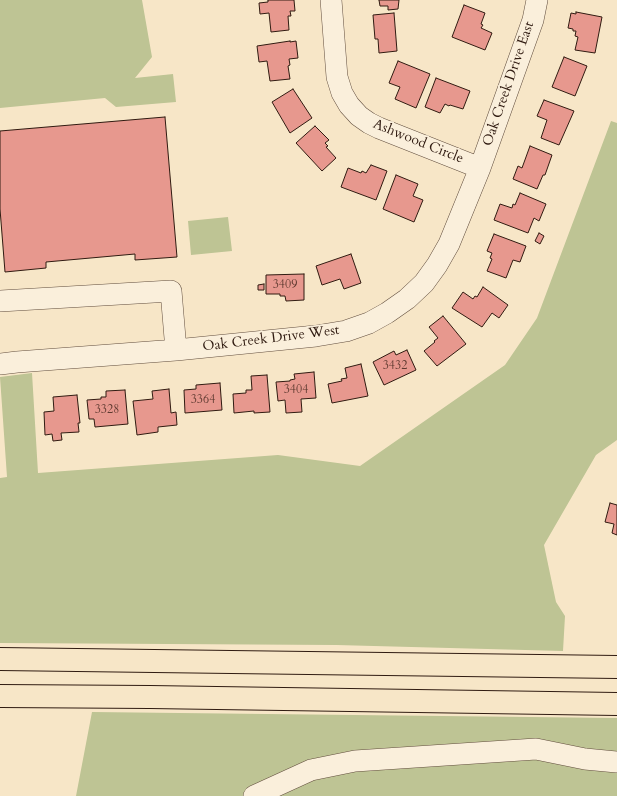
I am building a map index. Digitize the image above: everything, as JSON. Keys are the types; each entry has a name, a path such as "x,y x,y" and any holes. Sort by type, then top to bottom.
{"highway":[{"path":"0,658 617,667"},
{"path":"0,696 617,704"}],"street":[{"name":"Ashwood Circle","path":"331,0 337,77 342,93 349,105 369,124 480,168"},
{"name":"Oak Creek Drive East","path":"480,168 533,20 537,0"},
{"name":"Oak Creek Drive West","path":"0,364 176,350 316,336 346,331 369,323 387,313 412,294 424,283 437,265 449,244 480,168"},
{"path":"0,301 171,291 176,350"},
{"path":"254,796 311,770 355,761 536,749 585,759 617,762"}],"green space":[{"path":"0,0 142,0 152,57 135,78 173,74 176,102 116,107 105,98 0,108"},
{"path":"611,121 617,123 617,440 596,455 544,545 556,602 565,616 563,651 336,645 0,643 0,478 7,477 0,377 32,373 38,473 278,455 360,466 505,365 537,318"},
{"path":"228,217 232,251 191,255 188,221"},
{"path":"92,712 617,718 617,796 76,796"}],"building":[{"path":"268,0 294,0 295,11 290,11 291,16 288,16 289,30 271,32 269,13 260,14 259,3 268,2"},
{"path":"379,0 399,0 398,9 388,10 388,6 380,6"},
{"path":"464,5 485,13 481,28 492,33 485,50 452,37"},
{"path":"576,12 602,17 595,53 575,50 578,37 575,36 576,31 568,28 571,13 576,14"},
{"path":"394,13 397,51 379,53 378,39 375,39 373,15"},
{"path":"296,41 298,58 289,59 290,65 288,66 290,79 270,81 267,61 259,62 257,46"},
{"path":"564,57 587,66 575,96 552,87"},
{"path":"398,61 430,74 416,108 395,99 400,87 389,83"},
{"path":"436,78 470,91 463,109 445,104 440,113 425,107"},
{"path":"293,89 312,118 290,133 272,102"},
{"path":"544,100 574,111 559,145 541,138 547,120 537,116"},
{"path":"165,117 177,257 135,260 135,254 46,262 46,268 5,272 0,209 0,131"},
{"path":"315,126 329,140 325,143 328,146 326,147 336,158 322,171 296,143"},
{"path":"530,146 552,155 545,175 543,175 537,189 513,179 518,166 522,168"},
{"path":"371,165 387,171 376,200 341,187 348,168 361,173 362,171 366,173"},
{"path":"396,175 418,184 413,196 423,200 414,222 383,209"},
{"path":"520,193 546,204 539,221 534,218 528,233 494,220 500,204 512,208 513,204 515,205"},
{"path":"539,233 544,236 540,244 535,241"},
{"path":"494,234 526,246 520,262 513,260 506,278 487,271 492,259 490,258 492,253 487,251"},
{"path":"351,254 361,283 344,289 340,279 322,285 316,266"},
{"path":"304,274 304,300 286,301 285,296 280,296 280,294 266,294 266,275"},
{"path":"264,284 264,290 258,290 258,285"},
{"path":"483,287 508,305 499,318 492,313 482,327 452,308 463,292 473,299 475,296 477,297"},
{"path":"443,316 466,344 437,366 424,351 438,338 429,327"},
{"path":"407,350 416,370 384,385 373,362 394,351 396,355"},
{"path":"361,364 368,396 332,403 328,384 342,381 341,379 347,378 345,368"},
{"path":"314,372 316,398 301,399 302,412 286,413 285,400 278,401 276,382 295,379 294,374"},
{"path":"267,375 270,412 254,413 254,411 234,413 233,394 246,393 246,390 252,390 251,376"},
{"path":"220,383 222,410 185,413 184,390 196,389 196,385"},
{"path":"169,389 171,413 176,412 177,425 158,427 158,432 137,435 133,401 153,399 152,391"},
{"path":"125,390 128,424 95,427 94,419 89,419 87,400 106,397 106,391"},
{"path":"77,395 80,423 78,423 79,432 61,433 62,440 53,441 52,434 45,435 44,412 54,411 53,397"},
{"path":"610,503 617,505 617,535 612,533 614,524 605,522"}]}
